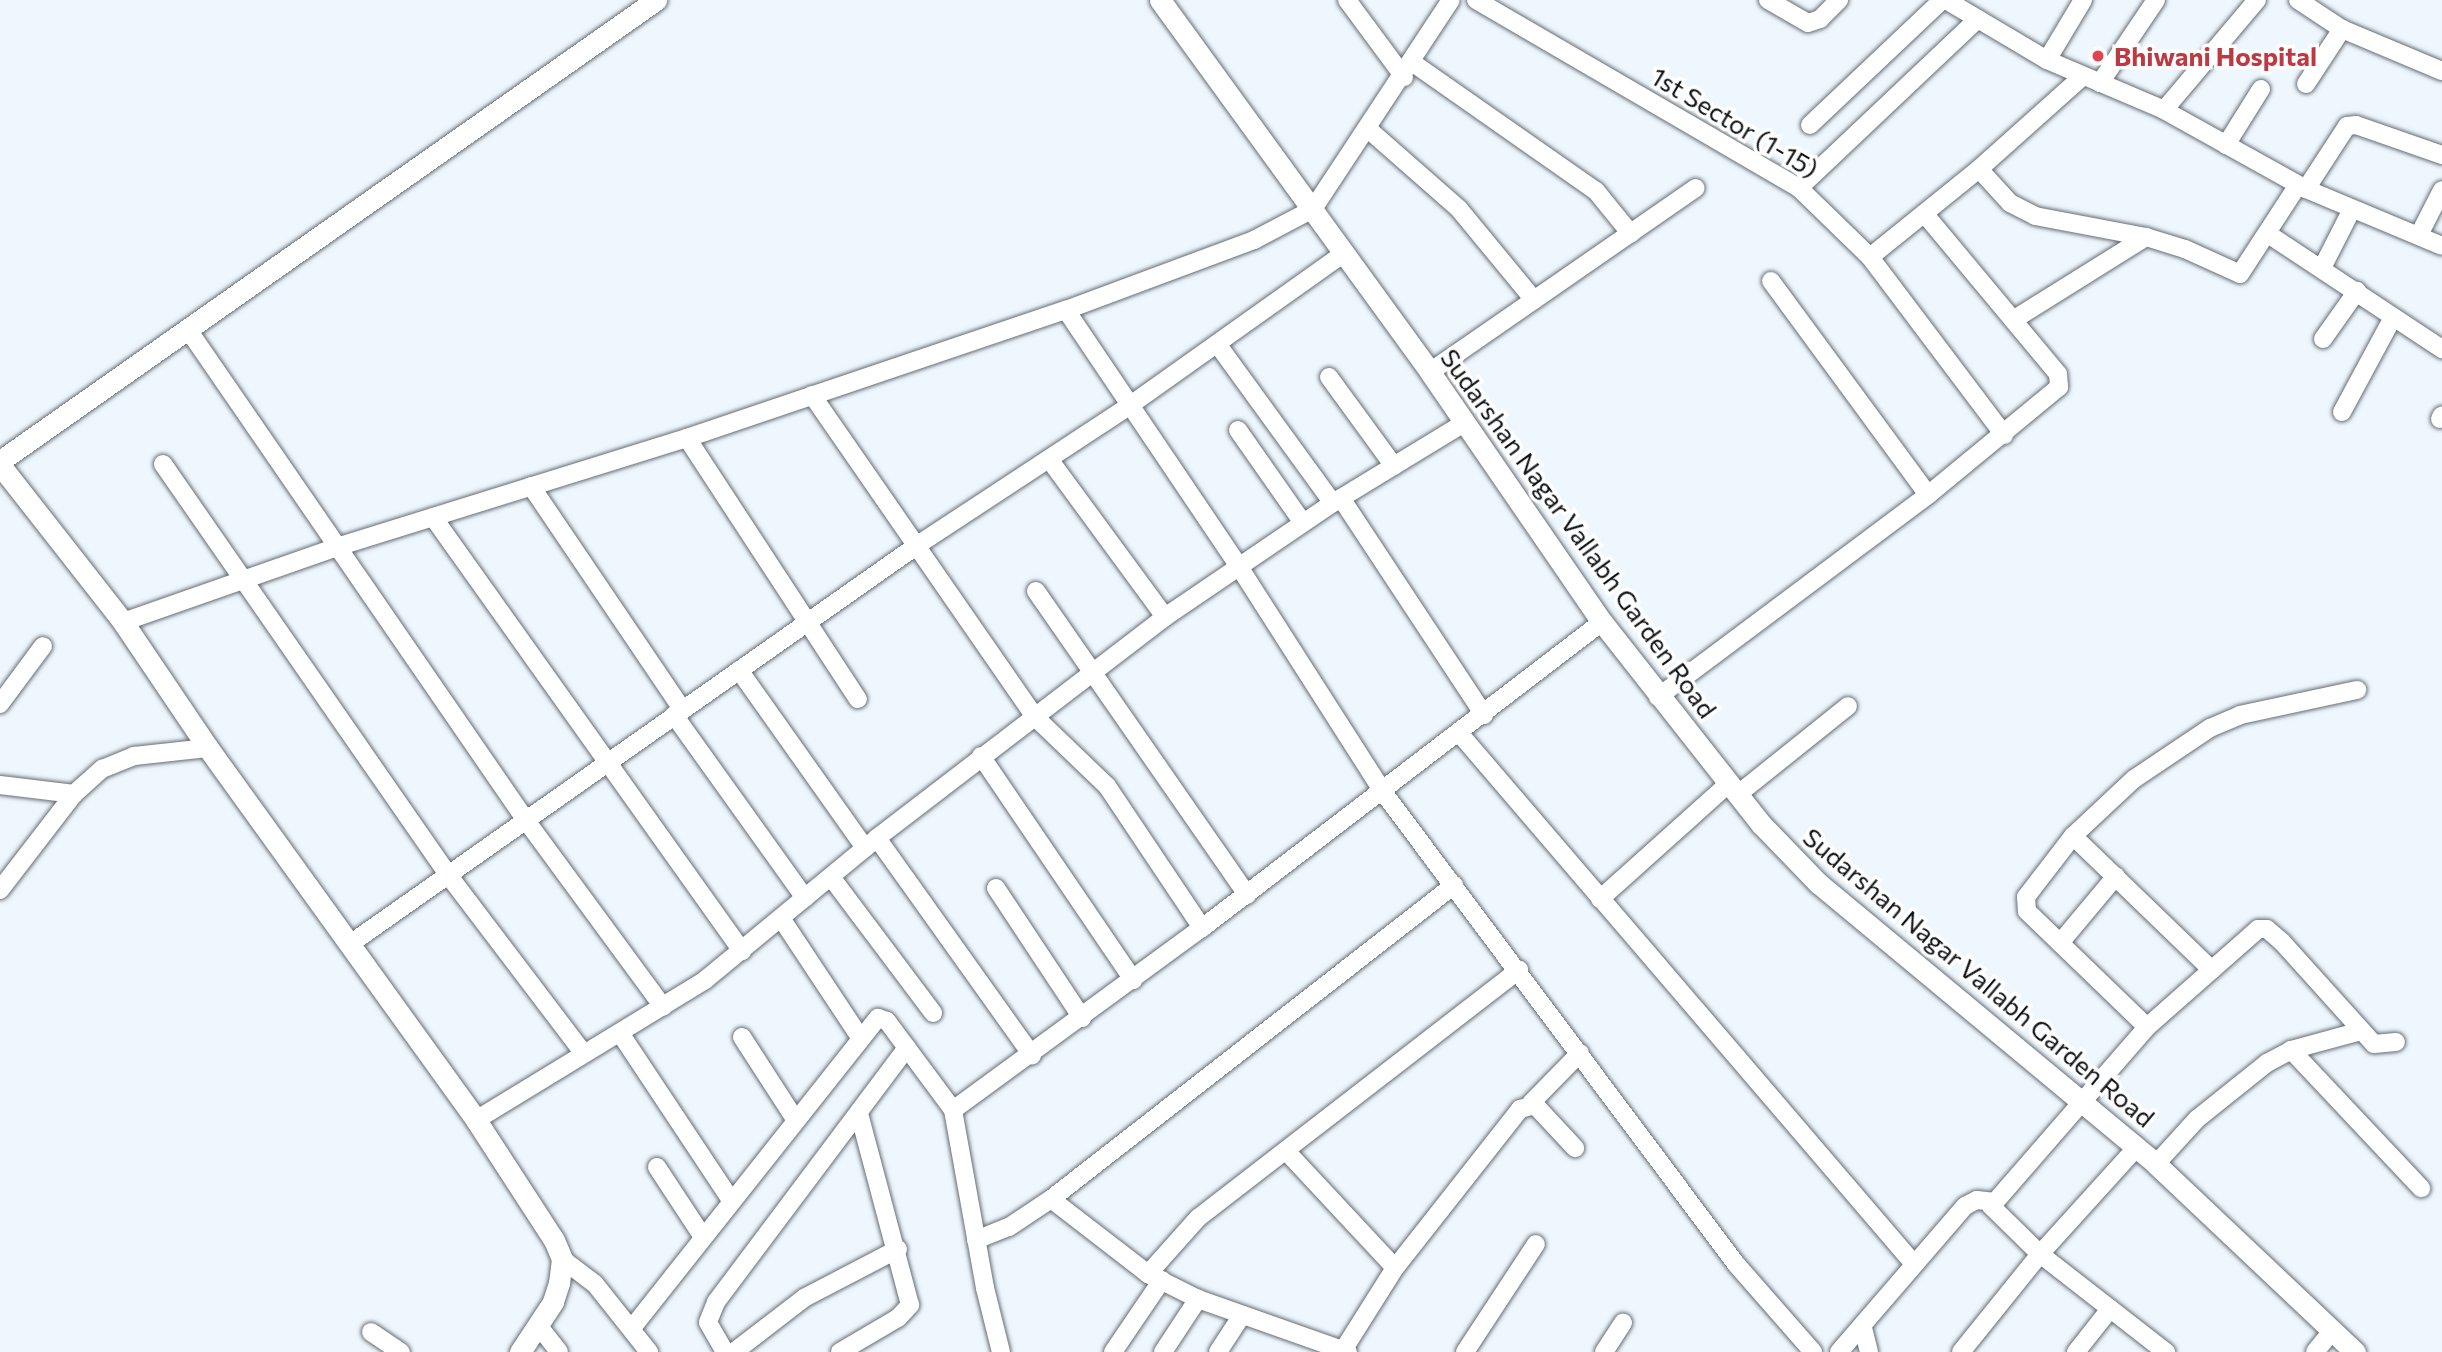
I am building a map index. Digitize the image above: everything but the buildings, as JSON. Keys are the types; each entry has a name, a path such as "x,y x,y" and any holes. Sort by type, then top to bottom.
{"street":[{"path":"649,1352 595,1284 562,1259 476,1120 208,748 123,622 0,463 656,0"},
{"name":"Sudarshan Nagar Vallabh Garden Road","path":"1160,0 1430,372 1602,622 1732,789 1818,883 2077,1102 2156,1164 2355,1352"},
{"path":"1347,0 1408,70 1596,191 1631,234"},
{"path":"123,622 337,547 687,438 812,396 1066,310 1254,240 1313,209 1408,70 1451,0"},
{"name":"1st Sector (1-15)","path":"1476,0 1799,188 1870,257 2004,435"},
{"path":"1768,0 1808,23 1820,19 1839,0"},
{"path":"1810,125 1944,0 2047,60 2164,110 2302,187 2351,211 2420,233 2442,246"},
{"path":"2047,60 2083,0"},
{"path":"2101,83 2156,0"},
{"path":"2164,110 2257,0"},
{"path":"2298,0 2342,29 2442,71"},
{"path":"1799,188 1978,19"},
{"path":"2306,84 2342,29"},
{"path":"1870,257 1979,169 2082,77"},
{"path":"2226,145 2261,89"},
{"path":"1979,169 2010,203 2028,213 2146,237 2185,249 2240,274 2347,126 2356,125 2442,155"},
{"path":"1368,129 1459,209 1534,300"},
{"path":"1430,372 1696,188"},
{"path":"2420,233 2442,190"},
{"path":"2322,268 2351,211"},
{"path":"1658,697 1928,495 2004,435 2061,382 1924,213"},
{"path":"2269,234 2357,291 2392,319 2442,349"},
{"path":"2013,320 2146,237"},
{"path":"350,944 916,546 1129,406 1343,254"},
{"path":"1771,281 1928,495"},
{"path":"2323,339 2357,291"},
{"path":"1066,310 1238,565 1383,792 1519,970 1736,1264 1813,1352"},
{"path":"2342,412 2392,319"},
{"path":"189,331 525,819 663,1007"},
{"path":"1217,345 1337,501 1484,715"},
{"path":"1329,377 1394,466"},
{"path":"812,396 1034,716 1107,786 1202,928"},
{"path":"476,1120 663,1007 741,951 871,843 1165,617 1238,565 1464,422"},
{"path":"1238,430 1303,523"},
{"path":"687,438 806,624 858,699"},
{"path":"1049,459 1165,617"},
{"path":"163,464 449,876 584,1054"},
{"path":"531,486 678,712 805,898"},
{"path":"433,517 604,763 741,951"},
{"path":"1036,591 1247,895"},
{"path":"953,1110 1032,1055 1247,895 1460,734 1602,622"},
{"path":"0,704 43,646"},
{"path":"739,670 1032,1055"},
{"path":"2147,1027 2060,943 2024,904 2073,836 2134,779 2210,728 2239,715 2357,690"},
{"path":"1601,899 1732,789 1848,706"},
{"path":"1460,734 1914,1264"},
{"path":"0,890 74,794 102,769 119,760 208,748"},
{"path":"981,757 1133,980"},
{"path":"0,785 74,794"},
{"path":"2073,836 2212,970"},
{"path":"2060,943 2116,876"},
{"path":"831,877 933,1013"},
{"path":"976,1240 1009,1227 1051,1199 1454,885"},
{"path":"996,888 1082,1018"},
{"path":"781,918 859,1036"},
{"path":"1990,1205 2077,1102 2147,1027 2247,936 2267,929 2378,1046 2396,1042"},
{"path":"1113,1352 1155,1277 1198,1218 1287,1152 1519,970"},
{"path":"632,1328 871,1021 883,1018 953,1110 976,1240 1001,1352"},
{"path":"2156,1164 2224,1095 2291,1050 2361,1031"},
{"path":"620,1033 731,1200"},
{"path":"743,1037 794,1119"},
{"path":"725,1352 711,1330 710,1313 907,1048"},
{"path":"2291,1050 2421,1188"},
{"path":"1051,1199 1155,1277 1198,1299 1345,1351 1395,1268 1520,1109 1531,1103 1580,1054"},
{"path":"1531,1103 1575,1148"},
{"path":"840,1352 898,1318 910,1305 898,1249 859,1113"},
{"path":"1961,1352 2040,1254 2136,1148"},
{"path":"1287,1152 1395,1268"},
{"path":"657,1167 703,1237"},
{"path":"1839,1352 1863,1328 1965,1206 1977,1200 1990,1205 2040,1254 2166,1352"},
{"path":"1465,1352 1536,1244"},
{"path":"734,1352 804,1298 898,1249"},
{"path":"520,1352 553,1301 562,1259"},
{"path":"1163,1352 1198,1299"},
{"path":"2076,1352 2110,1309"},
{"path":"1218,1352 1242,1315"},
{"path":"1604,1352 1623,1323"},
{"path":"538,1325 559,1352"},
{"path":"1863,1328 1868,1352"},
{"path":"2315,1352 2332,1331"},
{"path":"372,1332 401,1352"}],"place":[{"name":"Bhiwani Hospital","path":"2098,56"}]}
